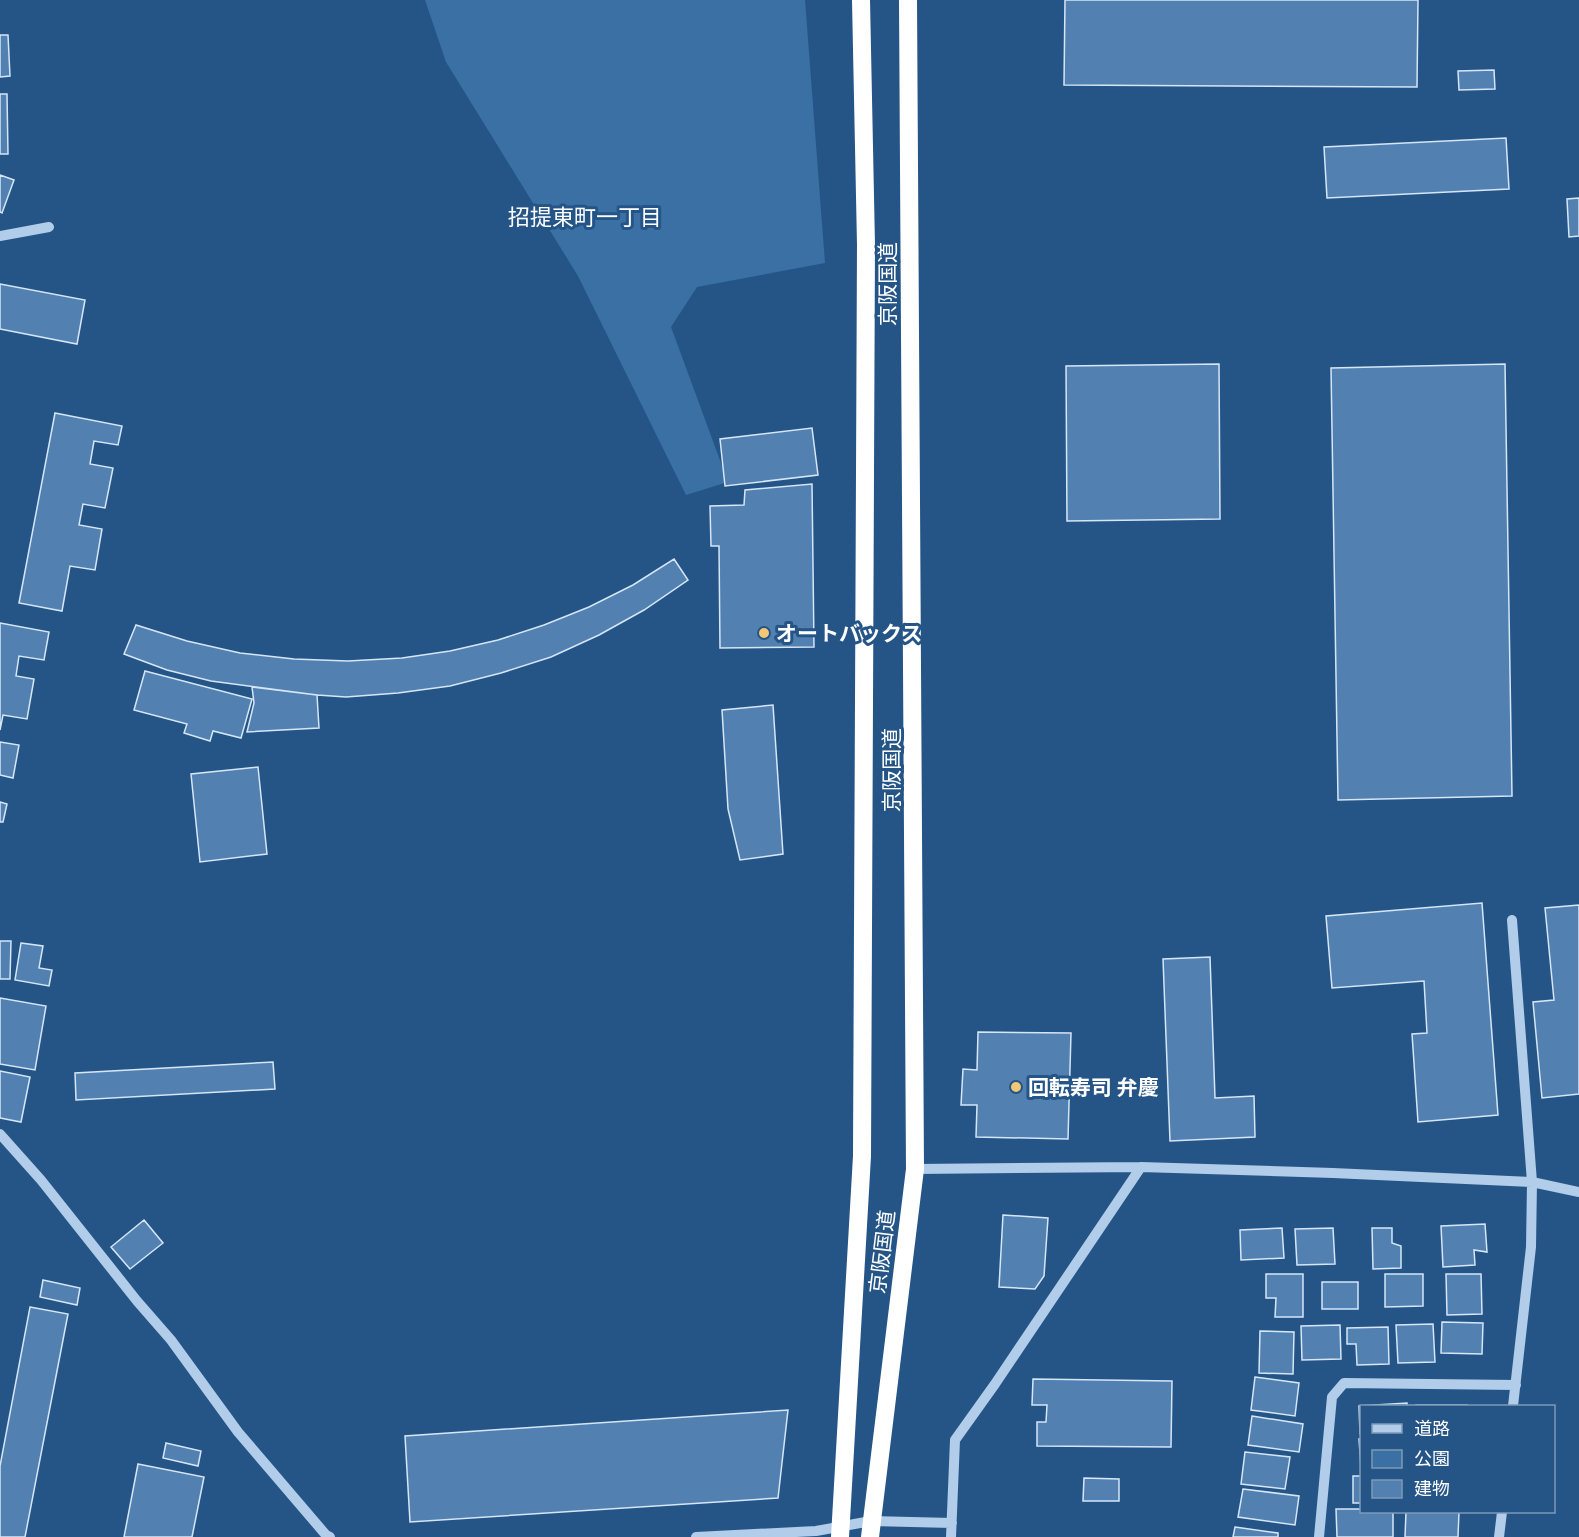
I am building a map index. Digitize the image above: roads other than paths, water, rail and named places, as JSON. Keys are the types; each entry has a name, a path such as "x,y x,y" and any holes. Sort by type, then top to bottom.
{"highway":[{"name":"京阪国道","path":"841,1532 862,1156 866,245 861,0"},
{"name":"京阪国道","path":"870,1529 915,1169 908,0"}],"street":[{"path":"0,236 49,227"},
{"path":"1512,920 1532,1182 1532,1247 1514,1405"},
{"path":"0,1134 41,1180 171,1340 238,1432 330,1537"},
{"path":"951,1537 955,1440 996,1384 1141,1167"},
{"path":"915,1169 1141,1167 1333,1173 1532,1182 1579,1192"},
{"path":"1319,1537 1332,1397 1344,1383 1516,1385"},
{"path":"1499,1537 1502,1513"},
{"path":"696,1537 816,1531 841,1532 952,1523"}],"place":[{"name":"オートバックス","path":"764,633"},
{"name":"回転寿司 弁慶","path":"1016,1087"}],"district":[{"name":"招提東町一丁目","path":"585,217"}]}
